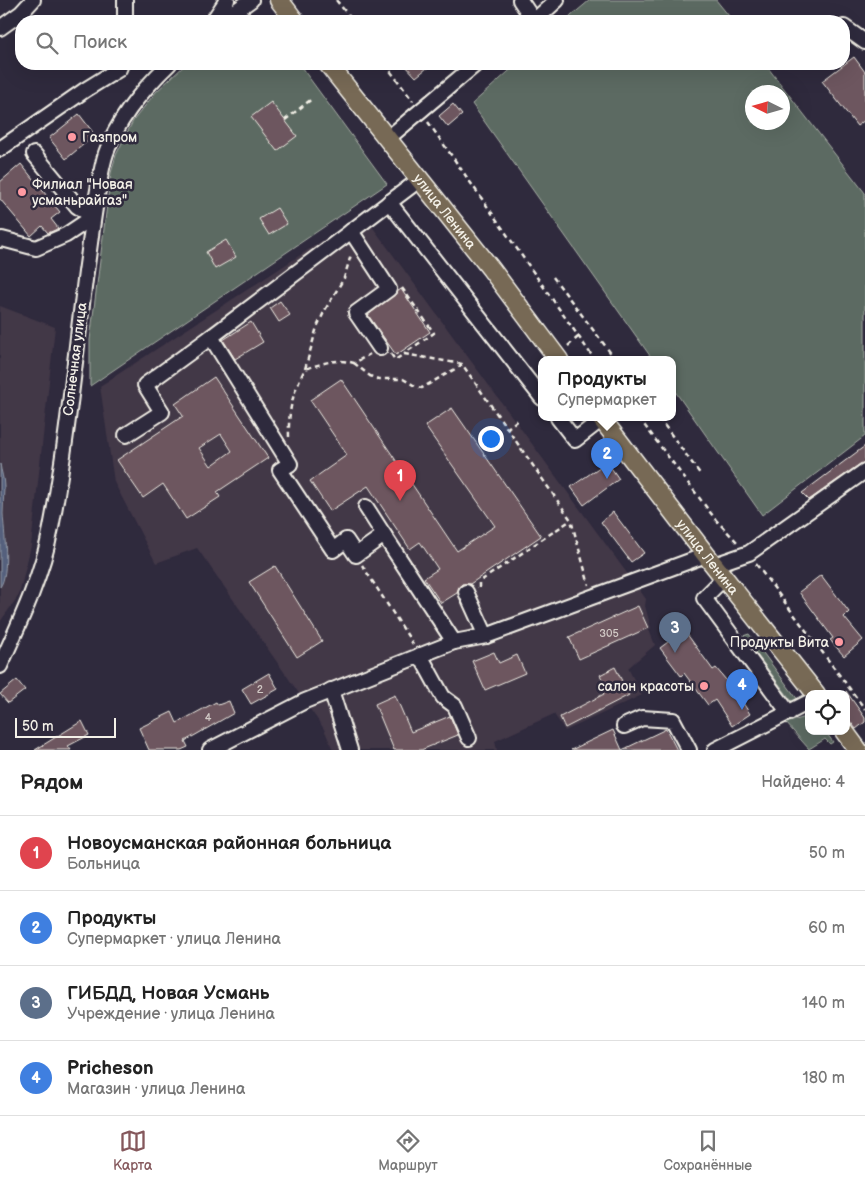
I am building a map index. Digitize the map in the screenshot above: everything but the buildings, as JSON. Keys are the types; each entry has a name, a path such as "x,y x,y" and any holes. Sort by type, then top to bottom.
{"main road":[{"path":"279,0 290,15"},
{"name":"улица Ленина","path":"333,70 491,269 556,356"},
{"name":"улица Ленина","path":"604,421 813,690"},
{"path":"847,735 858,750"}],"street":[{"path":"18,15 33,0"},
{"path":"125,0 125,15"},
{"path":"217,15 228,0"},
{"path":"230,15 251,0"},
{"path":"520,0 530,15"},
{"path":"541,15 557,0"},
{"path":"0,28 15,17"},
{"path":"850,31 865,42"},
{"path":"0,149 117,70"},
{"name":"Солнечная улица","path":"0,666 34,585 45,554 51,529 93,217 106,153 124,115 142,92 163,70"},
{"path":"387,139 469,70"},
{"path":"0,240 36,248 66,235 93,217 77,206 34,154"},
{"path":"126,435 162,412 145,385 212,337 419,180"},
{"path":"389,202 538,393"},
{"path":"351,231 389,290 356,312 380,348"},
{"path":"212,337 290,464 280,470 333,550 346,540 356,555 384,535"},
{"path":"560,421 575,440 598,421"},
{"path":"210,750 305,701 454,642 486,636 593,596 715,566 748,554 865,471"},
{"path":"366,507 454,642"},
{"path":"715,566 704,598 789,713"},
{"path":"466,592 486,636"},
{"path":"420,655 443,698 455,706 469,738"},
{"path":"330,690 350,750"},
{"path":"715,750 805,704"},
{"path":"624,726 642,718 673,720 689,750"}],"path":[{"path":"336,0 349,15"},
{"path":"389,70 592,356"},
{"path":"285,120 313,98"},
{"path":"290,464 288,417 295,390 305,369 324,310 344,278 353,248 351,231"},
{"path":"553,277 613,356"},
{"path":"354,363 385,345 395,360 434,333 398,283 389,290"},
{"path":"404,354 462,364 571,520 593,596"},
{"path":"305,369 342,360 354,363 378,380 404,379 422,388 462,364"},
{"path":"506,428 518,420"},
{"path":"640,421 716,520 748,554 865,709"},
{"path":"661,421 701,475"},
{"path":"466,592 480,591 479,582 571,520"},
{"path":"356,555 420,655"}],"shaded area":[{"path":"363,214 646,599 645,606 651,628 649,630 655,645 628,668 642,695 565,731 554,714 495,741 497,750 333,750 324,729 197,548 156,563 114,482 100,386"},
{"path":"0,306 55,327 31,546 19,595 0,622"}],"green space":[{"path":"590,0 716,0 728,15 572,15"},
{"path":"180,70 303,70 387,184 90,386 90,340 111,173 116,155 133,121 156,92"},
{"path":"510,70 770,70 781,85 745,85 745,130 790,130 790,96 865,193 865,436 762,515 676,393 676,356 650,356 472,104"},
{"path":"749,634 798,700 794,704 743,636"},
{"path":"805,717 805,735 828,735 833,742 830,744 825,739 809,749 786,723"}],"water":[{"path":"0,464 4,484 3,514 6,562 3,581 0,587"}],"place":[{"name":"Газпром","path":"72,137"},
{"name":"Филиал \"Новая усманьрайгаз\"","path":"22,192"},
{"name":"Продукты","path":"607,479"},
{"name":"Новоусманская районная больница","path":"400,501"},
{"name":"Продукты Вита","path":"839,642"},
{"name":"ГИБДД, Новая Усмань","path":"675,653"},
{"name":"салон красоты","path":"704,686"},
{"name":"Pricheson","path":"742,710"}]}
